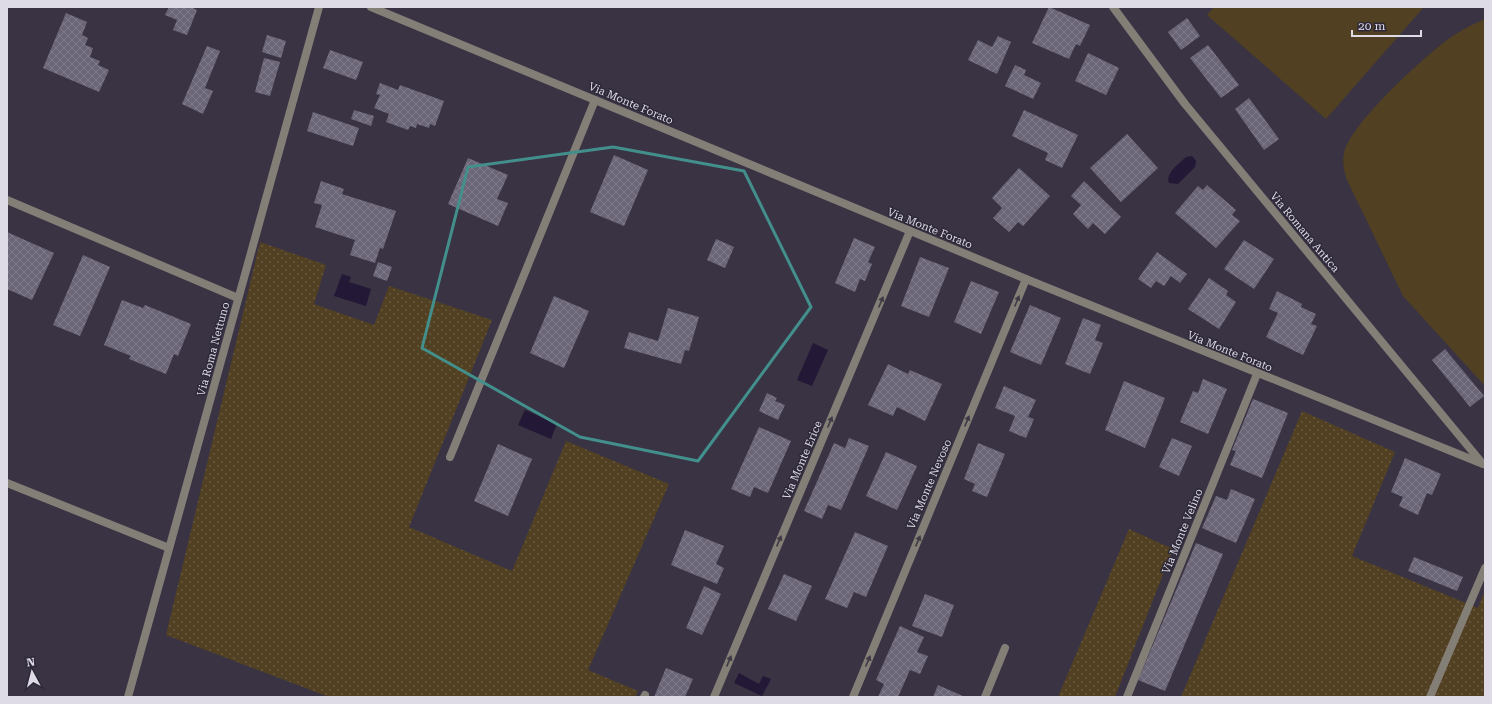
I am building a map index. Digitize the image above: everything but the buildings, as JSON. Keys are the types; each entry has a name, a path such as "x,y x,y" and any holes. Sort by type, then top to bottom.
{"street":[{"name":"Via Roma Nettuno","path":"128,697 319,7"},
{"name":"Via Monte Forato","path":"371,7 910,232 1484,466"},
{"name":"Via Romana Antica","path":"1112,8 1185,104 1484,466"},
{"path":"450,457 595,100"},
{"path":"7,200 238,298"},
{"name":"Via Monte Erice","path":"714,697 910,232"},
{"name":"Via Monte Nevoso","path":"853,697 1026,279"},
{"name":"Via Monte Velino","path":"1127,697 1258,374"},
{"path":"7,483 169,548"},
{"path":"1430,697 1485,568"},
{"path":"985,697 1005,648"}],"highlighted area":[{"path":"613,147 744,171 811,307 698,461 580,437 422,348 468,167"}],"shaded area":[{"path":"1214,7 1424,7 1326,119 1207,15"},
{"path":"1485,19 1485,386 1403,296 1347,180 1343,160 1349,141 1358,127 1370,112 1400,82 1438,47 1466,28"},
{"path":"1192,156 1196,161 1195,167 1178,184 1169,183 1169,176 1174,168 1186,157"},
{"path":"260,242 326,265 314,304 374,325 389,286 492,320 409,527 512,571 566,441 669,484 588,670 638,691 635,697 329,697 166,635"},
{"path":"342,274 351,277 349,282 371,289 366,306 334,296"},
{"path":"813,343 828,350 812,386 797,380"},
{"path":"525,410 557,424 551,439 518,425"},
{"path":"1302,411 1395,452 1352,556 1478,608 1485,590 1485,697 1181,697"},
{"path":"1129,529 1173,549 1115,697 1058,697"},
{"path":"739,673 759,684 763,676 771,679 762,696 734,683"}]}
